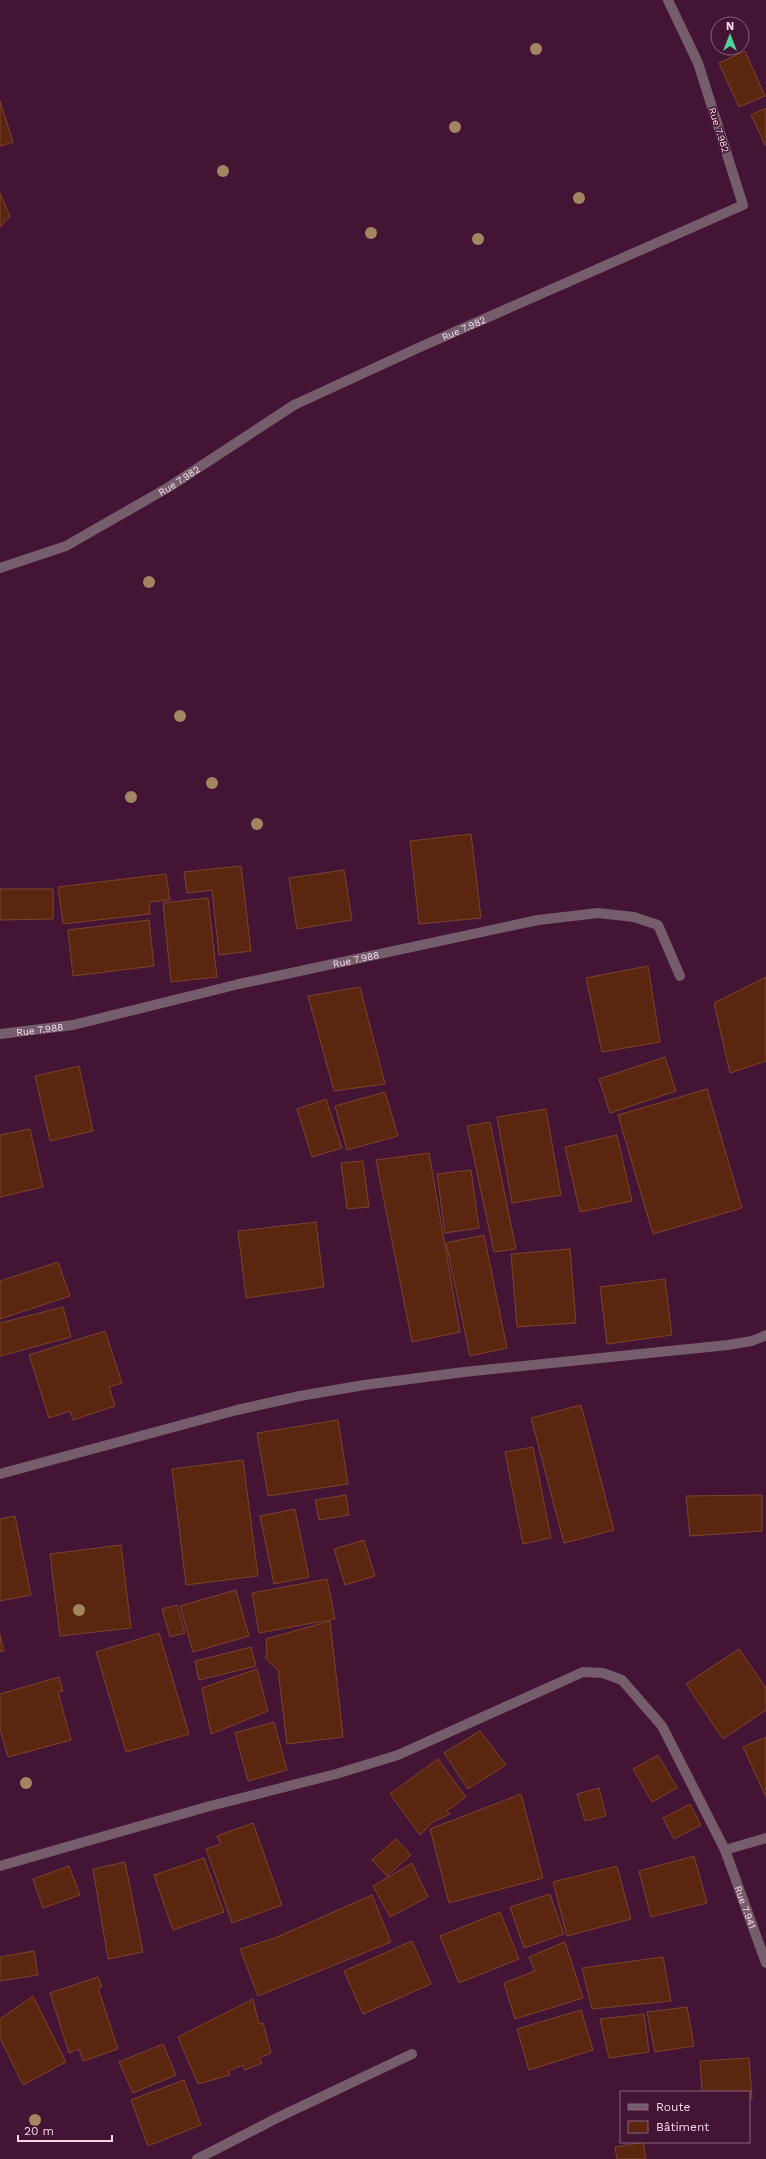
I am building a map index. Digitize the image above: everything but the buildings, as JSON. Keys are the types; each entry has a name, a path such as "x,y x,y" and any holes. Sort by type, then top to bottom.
{"street":[{"name":"Rue 7.982","path":"0,568 66,546 169,487 294,405 418,348 743,205 698,63 668,0"},
{"name":"Rue 7.988","path":"0,1034 72,1025 239,984 407,947 538,920 598,913 634,917 658,925 680,976"},
{"path":"0,1474 237,1410 307,1395 364,1385 464,1372 728,1345 752,1341 766,1335"},
{"name":"Rue 7.941","path":"0,1866 210,1806 336,1774 398,1755 584,1672 603,1673 622,1680 662,1726 725,1850 766,1963"},
{"path":"725,1850 766,1838"},
{"path":"196,2159 279,2117 412,2054"}]}
